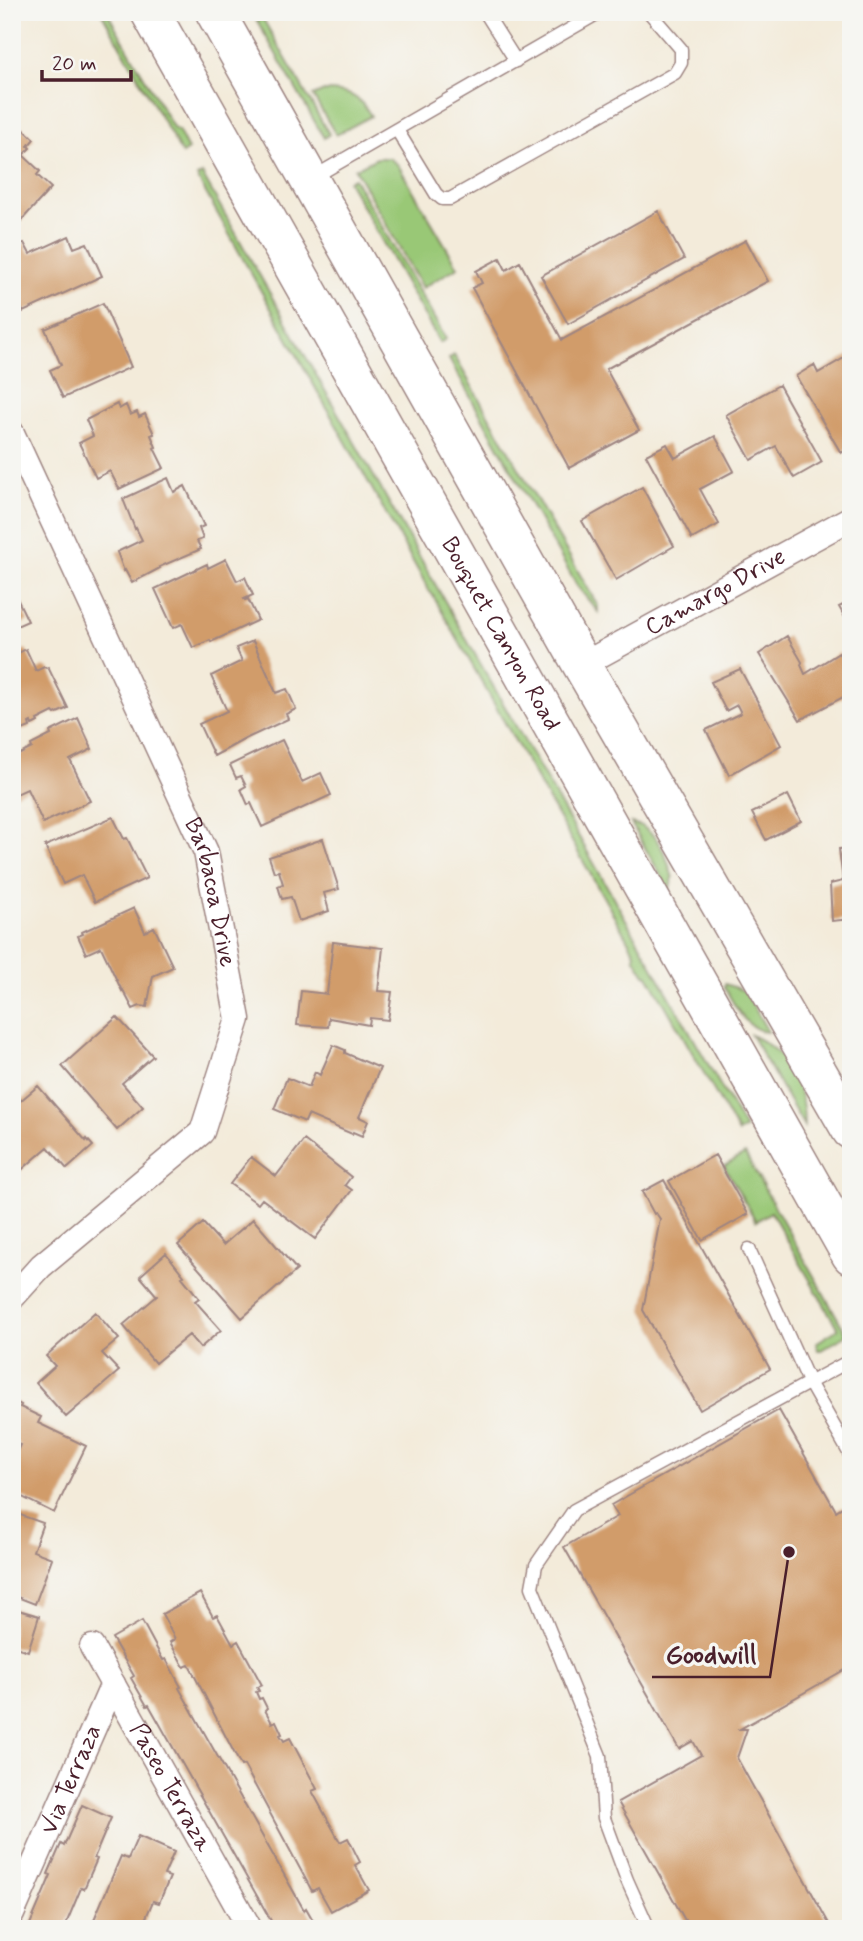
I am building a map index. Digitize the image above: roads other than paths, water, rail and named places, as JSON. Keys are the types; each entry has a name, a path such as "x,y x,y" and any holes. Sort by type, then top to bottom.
{"main road":[{"name":"Bouquet Canyon Road","path":"150,12 851,1255"},
{"path":"215,12 582,665 851,1130"},
{"path":"258,206 309,179"},
{"path":"534,691 582,665"}],"street":[{"name":"Barbacoa Drive","path":"12,433 206,852 238,1019 202,1132 41,1266 12,1298"},
{"name":"Camargo Drive","path":"582,665 851,518"},
{"name":"Paseo Terraza","path":"92,1647 250,1929"},
{"name":"Via Terraza","path":"12,1914 113,1684"}],"lane":[{"path":"485,12 516,61"},
{"path":"309,179 397,131 600,12"},
{"path":"397,131 436,194 442,199 450,200 675,73 681,62 681,49 649,12"},
{"path":"749,1249 810,1384 851,1456"},
{"path":"649,1929 604,1818 600,1756 532,1587 536,1565 574,1510 851,1360"}],"place":[{"name":"Goodwill","path":"789,1552"}]}
